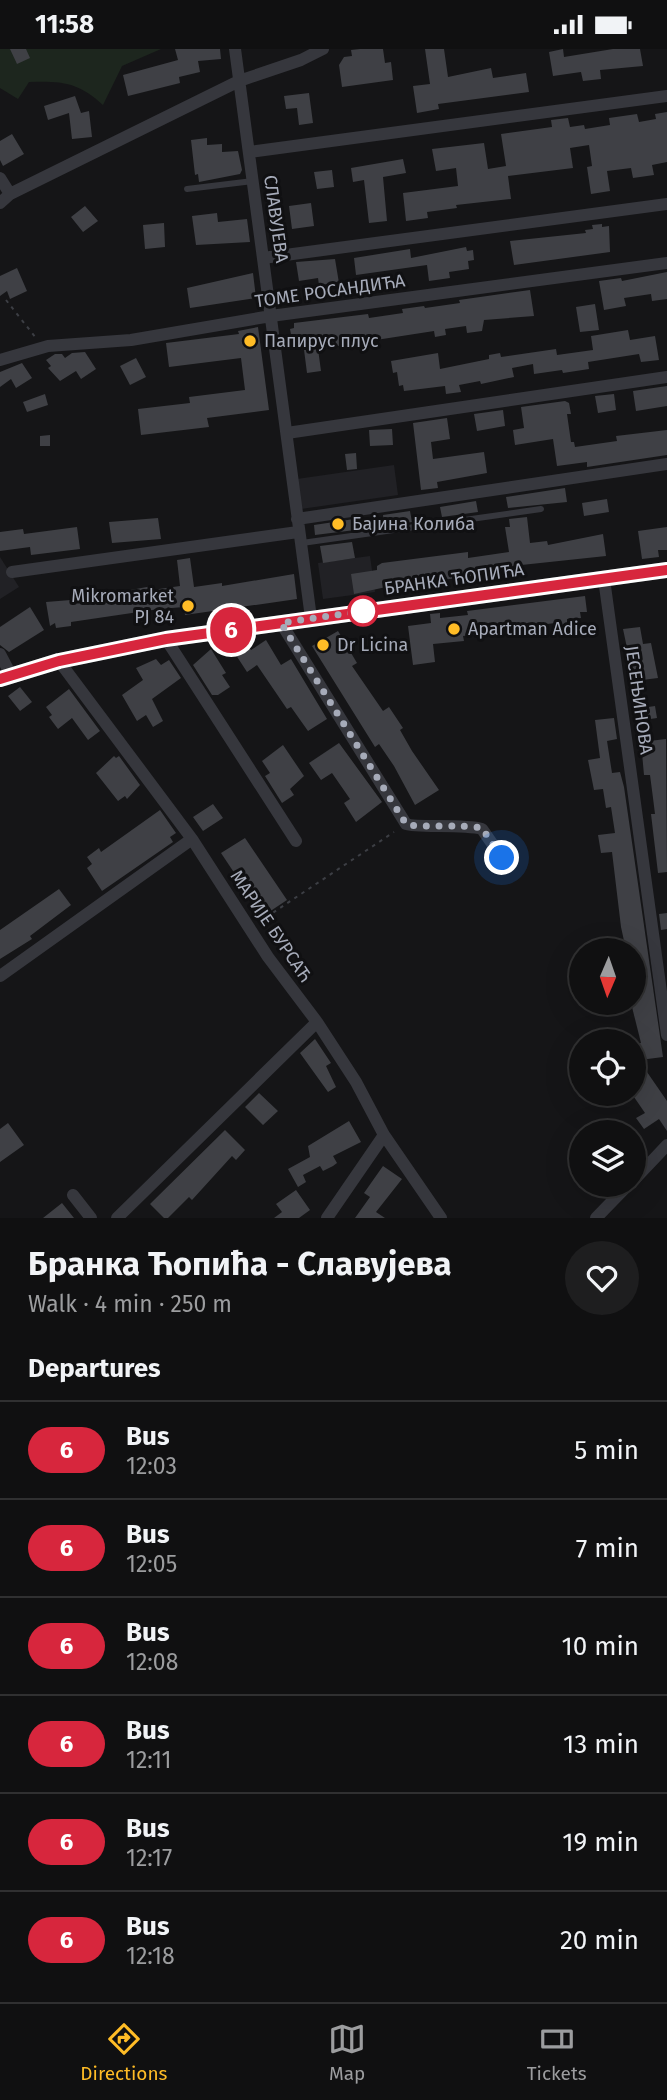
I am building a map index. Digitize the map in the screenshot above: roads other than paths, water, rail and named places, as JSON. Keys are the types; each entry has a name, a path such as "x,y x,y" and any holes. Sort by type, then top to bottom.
{"street":[{"name":"СЛАВУЈЕВА","path":"235,49 311,618"},
{"path":"0,178 5,198 239,81 302,60 323,49"},
{"path":"249,152 667,96"},
{"path":"263,258 667,204"},
{"name":"ТОМЕ РОСАНДИЋА","path":"0,360 48,347 131,341 271,316 667,263"},
{"path":"286,433 667,377"},
{"path":"12,572 298,531 667,464"},
{"name":"БРАНКА ЋОПИЋА","path":"6,677 59,661 166,639 667,570"},
{"name":"ЈЕСЕЊИНОВА","path":"604,579 667,1035"},
{"path":"281,623 406,824 412,827 429,824 482,828 502,858"},
{"path":"166,639 296,841"},
{"path":"0,654 6,677"},
{"name":"МАРИЈЕ БУРСАЋ","path":"59,661 192,839 250,928 317,1022 384,1135 441,1218"},
{"path":"0,976 192,839"},
{"path":"117,1218 317,1022"},
{"path":"327,1218 384,1135"},
{"path":"646,1167 667,1145"},
{"path":"73,1195 92,1218"},
{"path":"596,1218 616,1197"}],"lane":[{"path":"187,189 253,181"},
{"path":"298,531 541,509"}],"place":[{"name":"Папирус плус","path":"250,341"},
{"name":"Бајина Колиба","path":"338,524"},
{"name":"Mikromarket PJ 84","path":"188,606"},
{"name":"Apartman Adice","path":"454,629"},
{"name":"Dr Licina","path":"323,645"}]}
